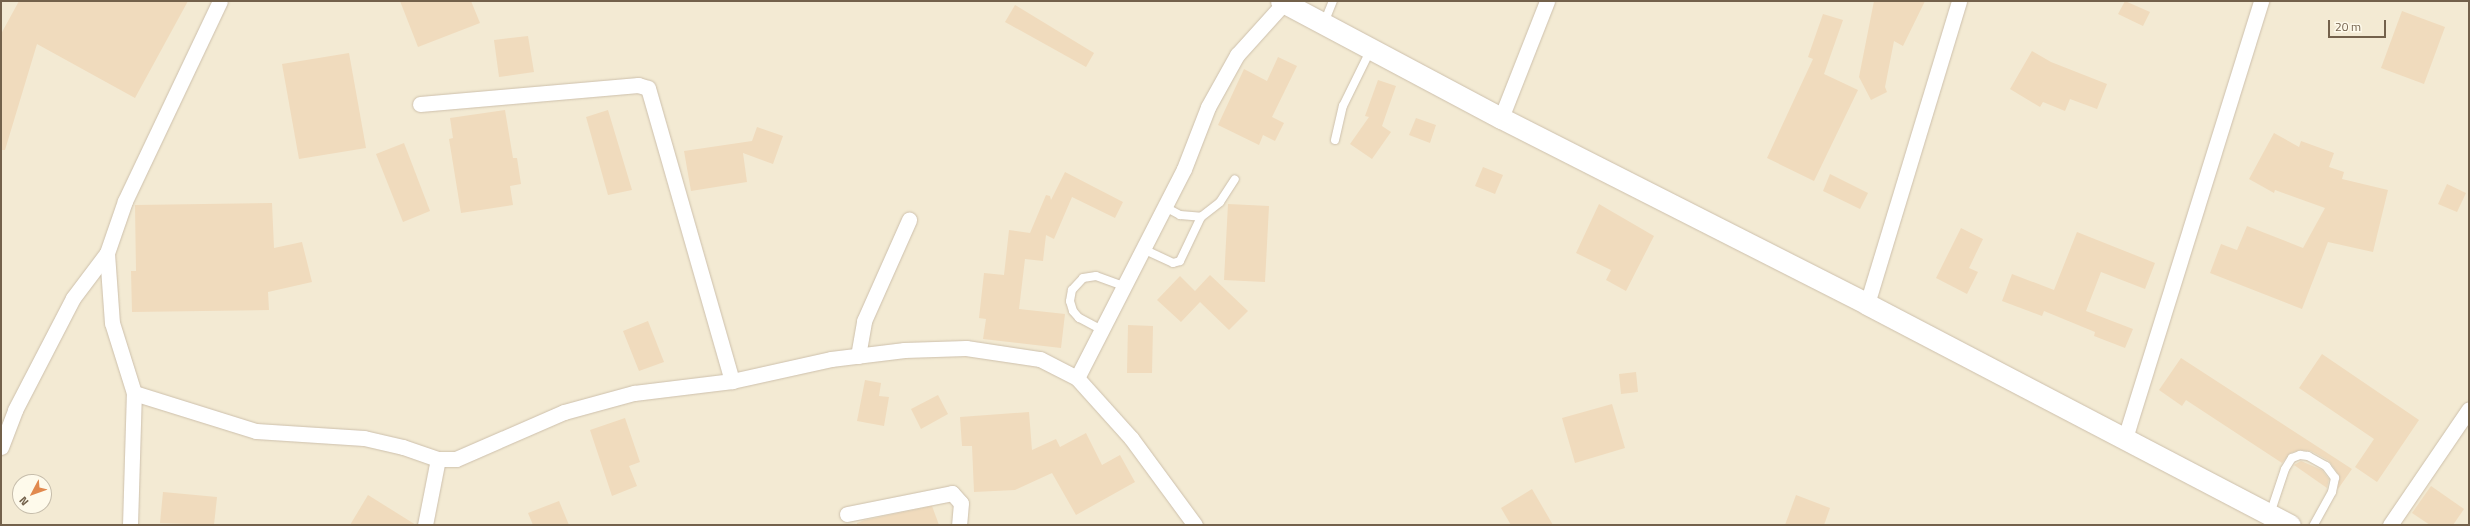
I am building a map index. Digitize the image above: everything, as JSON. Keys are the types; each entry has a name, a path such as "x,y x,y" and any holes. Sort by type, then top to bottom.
{"main road":[{"path":"1283,2 1501,118 1867,304 2290,525"}],"street":[{"path":"1,446 15,410 73,298 107,253 125,201 220,1"},
{"path":"1501,118 1547,1"},
{"path":"1867,304 1959,1"},
{"path":"2125,438 2261,1"},
{"path":"1077,378 1184,169 1208,107 1237,55 1283,2"},
{"path":"420,104 638,85 648,88 732,381"},
{"path":"858,356 864,321 909,220"},
{"path":"107,253 112,323 134,393 130,525"},
{"path":"134,393 256,431 364,438 403,447 438,459 456,459 564,412 634,393 732,381 831,359 904,350 966,348 1040,359 1077,378 1131,438 1195,525"},
{"path":"2390,525 2469,409"},
{"path":"425,525 438,459"},
{"path":"847,514 952,493 960,503 958,525"}],"lane":[{"path":"1323,24 1333,1"},
{"path":"1335,140 1343,106 1371,49"},
{"path":"1143,249 1173,263 1180,261 1201,217 1220,202 1235,179"},
{"path":"1165,207 1180,215 1201,217"},
{"path":"1102,330 1079,318 1073,311 1070,301 1072,290 1083,278 1096,276 1124,286"},
{"path":"2270,514 2285,469 2292,458 2300,455 2308,456 2326,466 2335,478 2332,492 2314,525"}],"shaded area":[{"path":"1,1 2469,1 2469,525 1,525"}],"building":[{"path":"19,1 188,1 135,98 37,44 5,150 1,150 1,34"},
{"path":"400,1 471,1 480,23 418,47"},
{"path":"1874,1 1925,1 1903,46 1894,41 1885,87 1887,92 1871,100 1859,77"},
{"path":"2125,1 2150,12 2143,26 2118,14"},
{"path":"1015,5 1094,53 1086,67 1005,22"},
{"path":"2402,11 2445,27 2424,84 2381,68"},
{"path":"1823,14 1843,20 1824,74 1858,90 1814,181 1767,158 1813,59 1808,57"},
{"path":"528,36 534,72 499,77 494,40"},
{"path":"2032,51 2051,62 2107,84 2097,109 2070,99 2065,111 2043,102 2040,107 2010,89"},
{"path":"349,53 366,148 299,159 282,64"},
{"path":"1278,57 1297,66 1272,117 1284,123 1275,141 1263,135 1259,145 1218,125 1244,69 1267,81"},
{"path":"1378,80 1396,86 1382,126 1391,132 1372,159 1350,144 1369,117 1365,116"},
{"path":"505,110 513,158 517,158 521,184 510,186 513,205 461,213 449,139 453,138 450,118"},
{"path":"608,110 632,190 608,195 586,117"},
{"path":"1416,118 1436,125 1430,143 1409,135"},
{"path":"757,127 783,136 773,164 743,153 747,182 691,191 684,151 752,141"},
{"path":"2274,133 2299,147 2301,141 2334,153 2329,167 2344,172 2342,179 2388,190 2373,252 2328,242 2302,309 2210,273 2221,244 2237,250 2247,226 2303,248 2325,208 2275,190 2274,193 2249,179"},
{"path":"404,143 430,211 403,222 376,154"},
{"path":"1483,167 1503,175 1495,194 1475,186"},
{"path":"1065,172 1123,202 1115,218 1072,197 1054,239 1046,235 1043,261 1025,259 1019,309 1065,314 1061,348 983,339 986,319 979,318 984,273 1004,275 1009,230 1030,233 1046,195 1050,196 1051,200"},
{"path":"1830,174 1868,193 1860,209 1823,191"},
{"path":"2447,184 2466,193 2457,212 2438,204"},
{"path":"272,203 274,248 302,242 312,282 268,292 269,310 132,312 131,271 136,271 135,205"},
{"path":"1228,204 1269,206 1265,282 1224,280"},
{"path":"1599,204 1654,236 1626,291 1606,280 1611,270 1576,253"},
{"path":"1961,228 1983,239 1969,268 1978,272 1967,294 1936,278"},
{"path":"2077,232 2155,263 2145,289 2101,272 2086,311 2133,329 2125,348 2094,336 2095,332 2044,311 2042,316 2002,301 2012,274 2054,290"},
{"path":"1210,275 1248,311 1229,330 1200,302 1181,322 1157,300 1180,276 1195,291"},
{"path":"648,321 664,362 639,371 623,331"},
{"path":"1128,325 1153,326 1152,373 1127,373"},
{"path":"2322,354 2419,420 2377,482 2355,467 2374,439 2299,388"},
{"path":"2181,358 2352,469 2338,489 2339,475 2329,461 2311,451 2300,450 2290,453 2282,463 2186,400 2182,406 2159,390"},
{"path":"1636,372 1638,392 1621,394 1619,374"},
{"path":"865,380 881,383 879,396 889,397 884,426 857,421"},
{"path":"938,395 948,414 921,429 911,409"},
{"path":"1612,404 1625,448 1575,463 1562,418"},
{"path":"1029,412 1032,450 1056,439 1060,447 1086,433 1102,465 1120,455 1135,482 1076,515 1052,473 1015,490 974,492 972,446 962,446 960,417"},
{"path":"625,418 640,462 629,466 637,486 612,496 590,430"},
{"path":"2301,461 2322,470 2329,479 2327,488 2294,465"},
{"path":"2431,486 2464,509 2453,525 2430,525 2412,513"},
{"path":"1532,489 1553,525 1511,525 1501,508"},
{"path":"163,492 217,497 214,525 160,523"},
{"path":"368,495 416,525 350,525"},
{"path":"1796,495 1830,508 1824,525 1785,525"},
{"path":"559,501 569,525 533,525 528,513"},
{"path":"932,506 939,525 857,525 857,523 865,520"}]}
